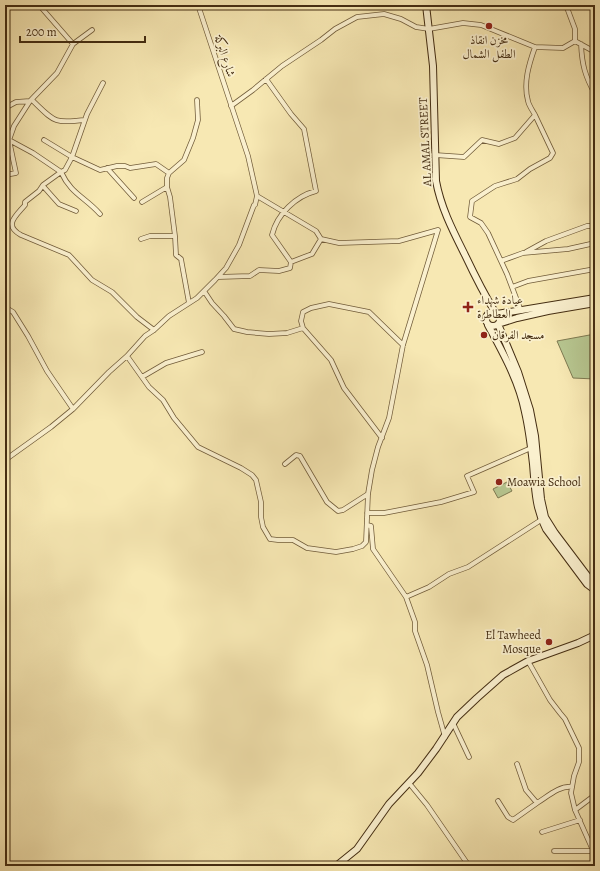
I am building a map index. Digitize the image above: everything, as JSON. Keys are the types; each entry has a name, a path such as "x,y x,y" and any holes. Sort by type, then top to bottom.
{"main road":[{"name":"AL AMAL STREET","path":"426,5 433,66 436,181 444,211 483,292 496,313"},
{"path":"595,298 521,310 496,313 490,312 486,316 485,321 516,381 525,411 531,448 536,500 541,520 587,584 595,590"},
{"path":"488,325 492,327 540,313 595,303"},
{"path":"496,313 500,319 498,324 516,366 530,410 535,436 541,499 545,517 555,533 595,586"},
{"path":"336,866 357,849 389,804 418,773 445,737 457,717 477,698 503,675 528,661 578,643 595,635"}],"street":[{"path":"40,5 73,44"},
{"path":"113,5 127,5"},
{"name":"شارع البركة","path":"198,5 248,156 258,196"},
{"path":"566,5 575,29 575,41"},
{"path":"231,106 282,66 335,29 357,17 384,14 401,18 416,27 429,29 463,23 481,24 535,47 563,48 575,41"},
{"path":"5,175 16,173 9,140 14,126 31,101 56,73 73,44 92,30"},
{"path":"575,41 595,52"},
{"path":"580,44 585,74 595,94"},
{"path":"521,310 488,233 481,223 470,217 472,201 495,186 516,179 550,158 553,153 528,102 526,85 529,65 535,47"},
{"path":"218,277 250,276 259,270 279,271 290,268 291,262 272,235 274,226 284,212 304,195 316,191 304,128 291,114 266,79"},
{"path":"104,83 84,120 72,157 65,170 60,172 43,186 33,197 25,202 25,205 12,222 11,227 14,231 69,255 92,280 112,292 137,317 154,330"},
{"path":"189,303 181,259 176,255 167,178 169,173 184,160 193,138 198,120 197,100"},
{"path":"5,108 16,102 31,101 57,121 65,123 84,120"},
{"path":"435,155 464,157 482,140 499,144 515,138 536,116"},
{"path":"9,140 33,153 60,172 68,185 100,214"},
{"path":"44,140 72,157 100,170 125,166 130,168 156,164 169,173"},
{"path":"107,168 134,198"},
{"path":"43,186 59,204 76,211"},
{"path":"142,202 167,187"},
{"path":"5,460 52,427 73,409 145,336 169,316 204,291 218,277 226,268 239,245 258,196 316,231 322,239 339,243 399,242 438,230 403,345 389,418 378,447 368,494 366,542 362,546 336,552 307,548 293,540 270,539 263,527 261,502 256,480 252,475 241,468 198,447 174,418 163,400 149,387 126,356"},
{"path":"524,254 546,241 587,226 595,226"},
{"path":"141,239 150,236 174,236"},
{"path":"291,262 312,254 322,239"},
{"path":"501,261 524,254 595,243"},
{"path":"512,287 528,281 595,269"},
{"path":"204,291 234,329 269,334 287,333 304,328"},
{"path":"382,438 344,388 330,360 304,328 301,321 303,312 311,308 329,304 369,312 403,345"},
{"path":"6,309 13,312 47,371 73,409"},
{"path":"142,377 166,363 202,352"},
{"path":"367,514 384,513 441,502 474,492 467,476 531,448"},
{"path":"285,464 296,455 300,456 327,502 338,511 343,510 368,494"},
{"path":"406,597 429,587 449,574 468,567 541,520"},
{"path":"366,525 371,526 373,549 406,597 415,622 415,631 427,665 433,695 445,737"},
{"path":"528,661 550,700 565,719 579,748 579,762 572,787 572,793 575,810 594,853"},
{"path":"453,723 469,757"},
{"path":"517,764 526,790 537,803"},
{"path":"409,782 427,805 469,866"},
{"path":"498,801 508,817 513,820 537,803 561,789 567,786 572,787"},
{"path":"575,810 595,795"},
{"path":"542,832 580,820"},
{"path":"590,846 595,842"},
{"path":"554,850 594,853"},
{"path":"556,865 566,866"}],"green space":[{"path":"595,334 595,379 573,378 557,341"},
{"path":"507,482 512,491 498,498 493,489"}],"place":[{"name":"مخزن انقاذ الطفل الشمال","path":"489,26"},
{"name":"عيادة شهداء العطاطرة","path":"468,307"},
{"name":"مسجد الفرقان","path":"484,335"},
{"name":"Moawia School","path":"499,482"},
{"name":"El Tawheed Mosque","path":"549,642"}]}
